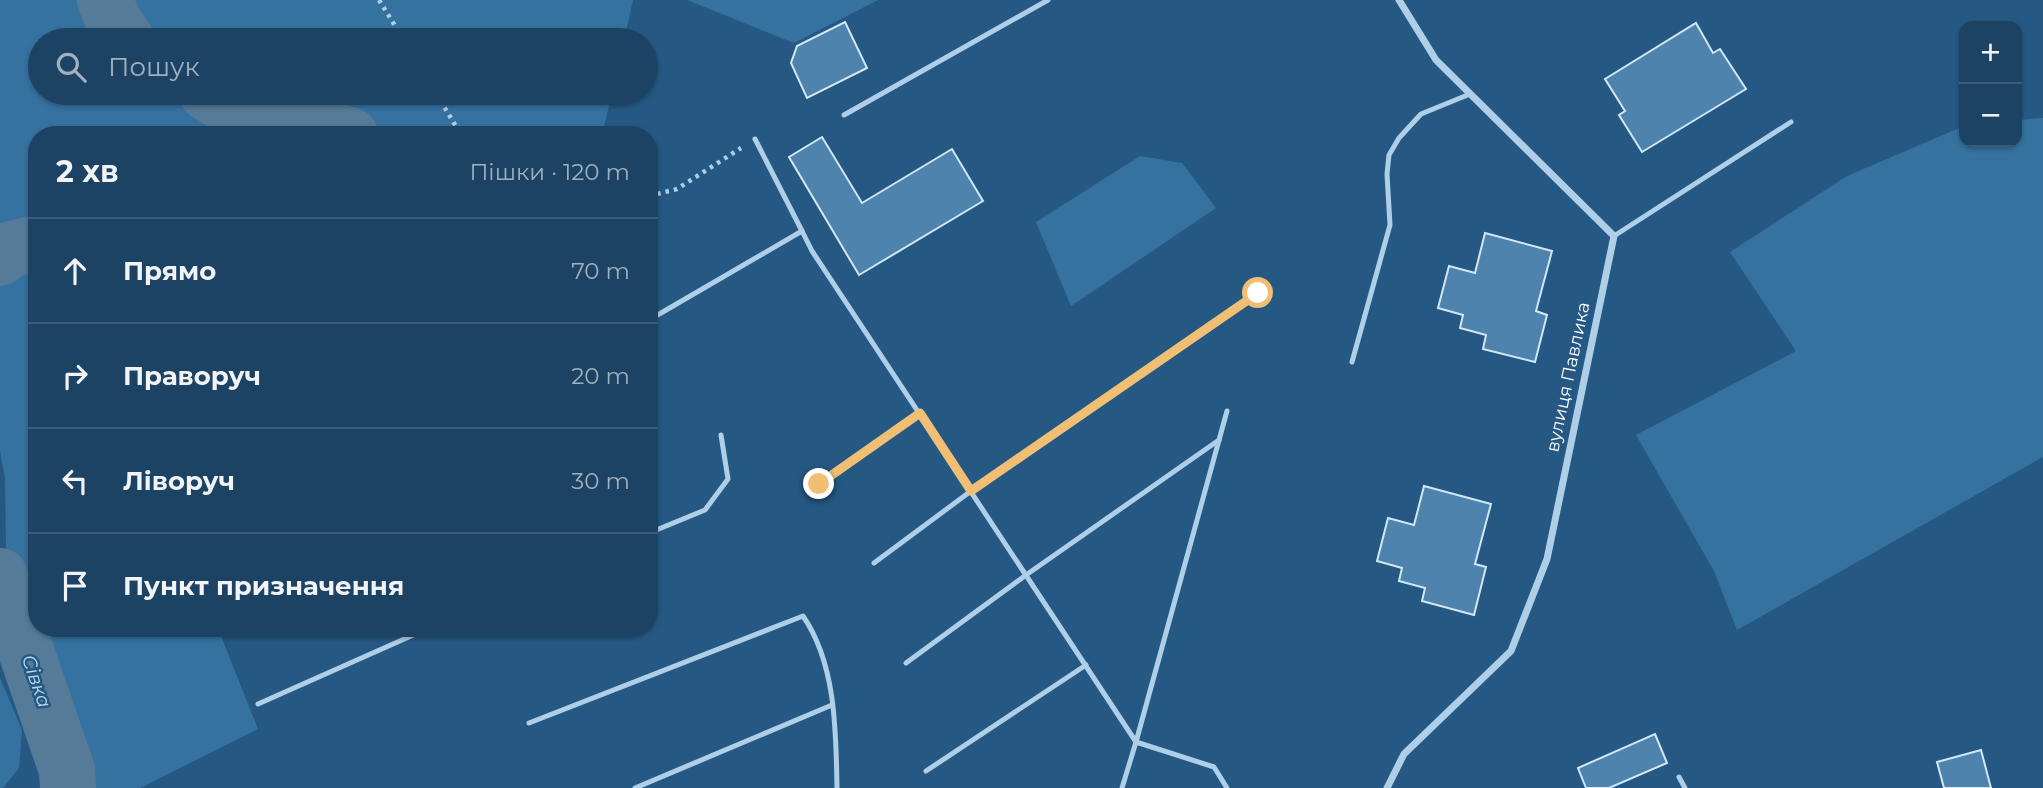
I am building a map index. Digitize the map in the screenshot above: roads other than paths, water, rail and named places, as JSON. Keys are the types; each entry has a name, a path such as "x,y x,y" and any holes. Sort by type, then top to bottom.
{"street":[{"path":"1399,0 1436,60 1614,236"},
{"name":"вулиця Павлика","path":"1387,788 1404,754 1511,650 1547,559 1614,236"}],"lane":[{"path":"844,115 1048,0"},
{"path":"1352,362 1390,225 1387,174 1389,155 1399,138 1421,114 1470,94"},
{"path":"1614,236 1791,122"},
{"path":"755,139 811,251 1136,742 1214,766 1227,788"},
{"path":"658,315 802,231"},
{"path":"874,563 971,491 1258,293"},
{"path":"1122,788 1227,411"},
{"path":"819,484 920,413"},
{"path":"658,529 705,510 728,479 721,435"},
{"path":"906,663 1219,440"},
{"path":"529,723 803,616 821,650 832,705 838,788"},
{"path":"258,704 409,637"},
{"path":"926,771 1086,665"},
{"path":"635,788 832,705"},
{"path":"1679,777 1685,788"}],"waterway":[{"name":"Сівка","path":"105,0 119,28"},
{"name":"Сівка","path":"234,105 315,126"},
{"name":"Сівка","path":"0,258 8,250 28,245"},
{"name":"Сівка","path":"0,576 67,770 68,788"}]}
